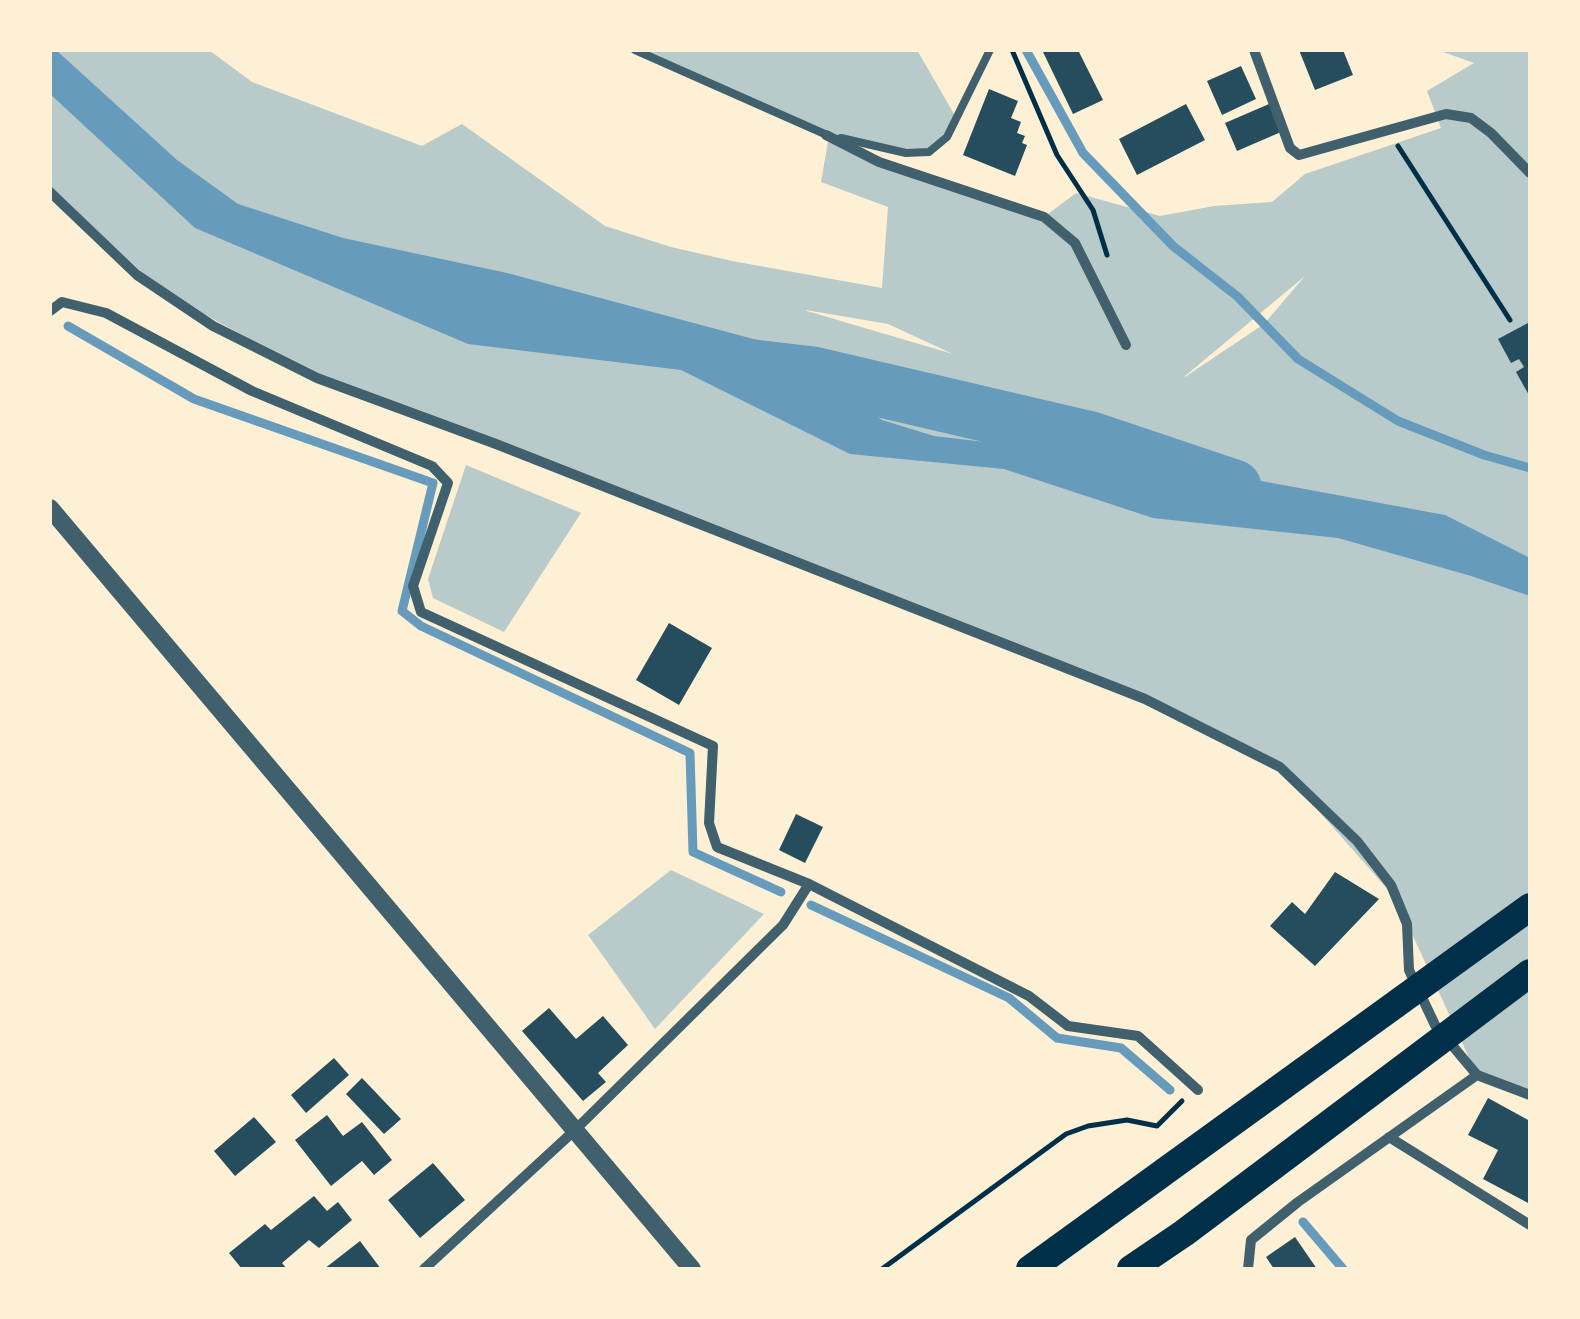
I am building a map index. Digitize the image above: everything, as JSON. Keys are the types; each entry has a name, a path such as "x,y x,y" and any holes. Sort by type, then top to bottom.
{"highway":[{"path":"1030,1269 1530,907"},
{"path":"1131,1269 1530,973"}],"street":[{"path":"1254,50 1290,148 1299,155 1446,114 1471,118 1530,173"},
{"path":"826,135 879,162 1044,218 1075,243 1126,345"},
{"path":"50,192 137,275 213,326 317,378 496,444 1146,699 1280,767 1357,841 1390,885 1407,924 1410,970 1435,1024 1477,1075 1530,1095"},
{"path":"50,311 62,302 106,313 252,391 432,466 448,483 413,586 420,612 713,746 708,823 718,847 808,884 1029,996 1068,1026 1138,1036 1196,1089"},
{"path":"50,508 692,1269"},
{"path":"424,1269 575,1130 784,925 808,884"},
{"path":"1248,1269 1251,1240 1477,1075"},
{"path":"1389,1137 1530,1225"},
{"path":"1287,1192 1298,1202"}],"lane":[{"path":"635,50 826,135 906,153 929,152 948,137 990,50"}],"path":[{"path":"1012,50 1057,155 1094,210 1109,263"},
{"path":"1388,131 1510,320"},
{"path":"882,1269 1066,1134 1127,1120 1157,1126 1196,1089"}],"shaded area":[{"path":"50,50 209,50 252,82 422,146 462,124 605,226 732,261 882,288 888,207 821,182 828,142 1044,217 1076,193 1160,216 1214,206 1272,202 1305,174 1441,128 1427,91 1474,63 1443,52 1530,50 1530,1093 1477,1075 1396,899 1280,767 1095,679 328,382 162,291 50,186","holes":["1305,276 1264,324 1185,377 1185,376","807,311 888,324 953,354"]},
{"path":"637,50 917,50 957,119 929,152 906,153 826,135"},
{"path":"466,465 581,513 504,632 433,598 428,579"},
{"path":"671,870 764,914 655,1029 588,935"}],"water":[{"path":"50,50 56,50 177,160 238,204 343,238 507,273 772,344 882,420 934,436 1164,463 1445,515 1530,558 1530,596 1338,538 1153,518 1004,469 850,454 681,370 468,344 195,228 50,94"}],"building":[{"path":"1042,50 1078,50 1103,100 1073,114"},
{"path":"1299,50 1343,50 1353,75 1315,90"},
{"path":"1241,66 1256,99 1222,115 1207,81"},
{"path":"989,89 1018,101 1011,118 1021,122 1017,133 1025,136 1022,143 1027,145 1015,176 963,155"},
{"path":"1186,104 1205,140 1137,175 1119,139"},
{"path":"1269,104 1281,132 1237,151 1225,123"},
{"path":"1528,323 1530,397 1516,372 1524,367 1519,359 1511,363 1498,339"},
{"path":"669,623 712,648 679,705 636,680"},
{"path":"796,814 823,827 805,863 779,850"},
{"path":"1335,872 1379,899 1315,966 1270,926 1292,902 1305,914"},
{"path":"549,1008 576,1039 603,1016 628,1045 598,1073 606,1082 583,1101 522,1031"},
{"path":"334,1058 349,1075 306,1113 291,1095"},
{"path":"362,1078 401,1119 384,1134 346,1094"},
{"path":"1488,1098 1530,1121 1530,1204 1483,1179 1498,1150 1468,1135"},
{"path":"327,1115 343,1136 362,1122 392,1160 374,1175 362,1161 331,1186 295,1140"},
{"path":"254,1117 276,1142 235,1176 214,1151"},
{"path":"433,1163 465,1200 420,1238 388,1200"},
{"path":"314,1196 327,1211 338,1202 352,1220 319,1248 309,1240 282,1263 287,1269 242,1269 229,1253 265,1224 271,1230"},
{"path":"1295,1237 1317,1269 1274,1269 1266,1257"},
{"path":"360,1241 381,1269 324,1269"}],"waterway":[{"path":"1026,50 1083,153 1173,246 1238,297 1298,359 1398,421 1484,455 1530,468"},
{"path":"68,326 194,399 433,483 402,611 421,626 690,753 693,852 781,892"},
{"path":"745,366 813,374 1091,439 1234,487"},
{"path":"811,905 1009,998 1057,1038 1121,1048 1170,1090"},
{"path":"1303,1222 1343,1269"}]}
